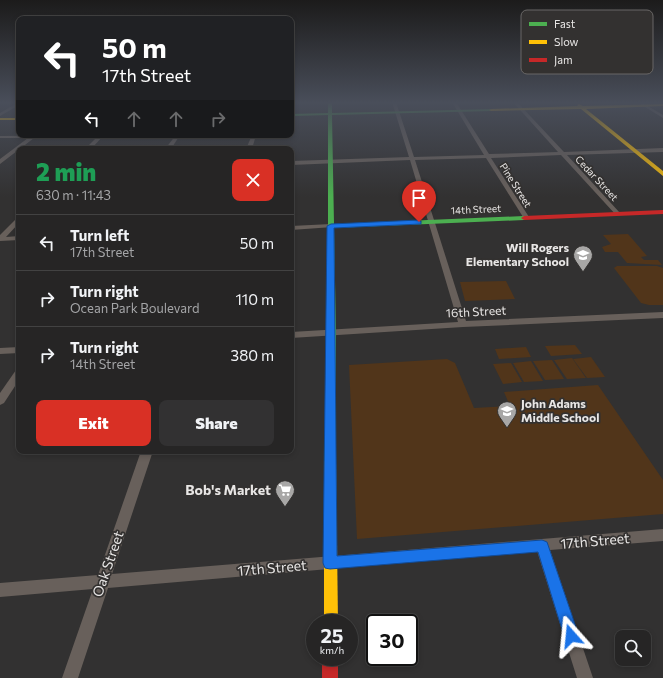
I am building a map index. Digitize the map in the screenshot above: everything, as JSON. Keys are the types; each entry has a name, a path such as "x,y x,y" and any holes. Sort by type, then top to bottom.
{"street":[{"path":"330,134 332,332 330,413 330,614"},
{"path":"403,134 463,324"},
{"name":"Pine Street","path":"473,134 526,217"},
{"name":"Cedar Street","path":"544,134 618,214"},
{"path":"615,134 663,174"},
{"path":"0,138 16,138"},
{"path":"20,146 31,138"},
{"path":"91,146 99,138"},
{"path":"0,162 16,150"},
{"path":"294,163 663,150"},
{"name":"14th Street","path":"294,228 663,212"},
{"path":"0,239 16,222"},
{"path":"0,239 16,238"},
{"name":"16th Street","path":"294,335 463,324 663,315"},
{"path":"0,351 16,350"},
{"path":"0,401 16,377"},
{"name":"Oak Street","path":"70,678 146,454"},
{"name":"17th Street","path":"0,590 663,535"},
{"path":"542,546 585,678"},
{"path":"330,666 330,678"}],"shaded area":[{"path":"628,234 647,256 641,257 644,260 658,260 662,265 627,263 618,252 605,252 602,247 611,244 603,235"},
{"path":"617,266 657,266 663,268 663,305 649,305 641,303 614,268"},
{"path":"506,281 515,299 465,301 460,282"},
{"path":"575,345 582,354 551,356 545,346"},
{"path":"526,347 531,357 499,359 495,349"},
{"path":"591,357 605,377 587,378 573,359"},
{"path":"572,358 586,378 567,379 554,360"},
{"name":"John Adams Middle School","path":"447,359 455,363 474,408 510,406 504,392 598,385 663,480 663,514 357,539 349,365"},
{"path":"552,360 564,379 545,380 533,361"},
{"path":"531,361 543,381 524,382 513,363"},
{"path":"511,363 522,382 503,384 493,364"}],"traffic: fast":[{"path":"330,134 332,332 330,462"},
{"path":"331,226 524,218"}],"traffic: slow":[{"path":"614,134 663,174"},
{"path":"330,462 331,614"}],"traffic: jam":[{"path":"524,218 663,212"},
{"path":"330,666 330,678"}],"place":[{"name":"Will Rogers Elementary School","path":"583,272"},
{"name":"John Adams Middle School","path":"507,428"},
{"name":"Bob's Market","path":"285,507"}],"route":[{"path":"419,222 331,226 332,332 330,413 330,563 542,546 571,636"}]}
